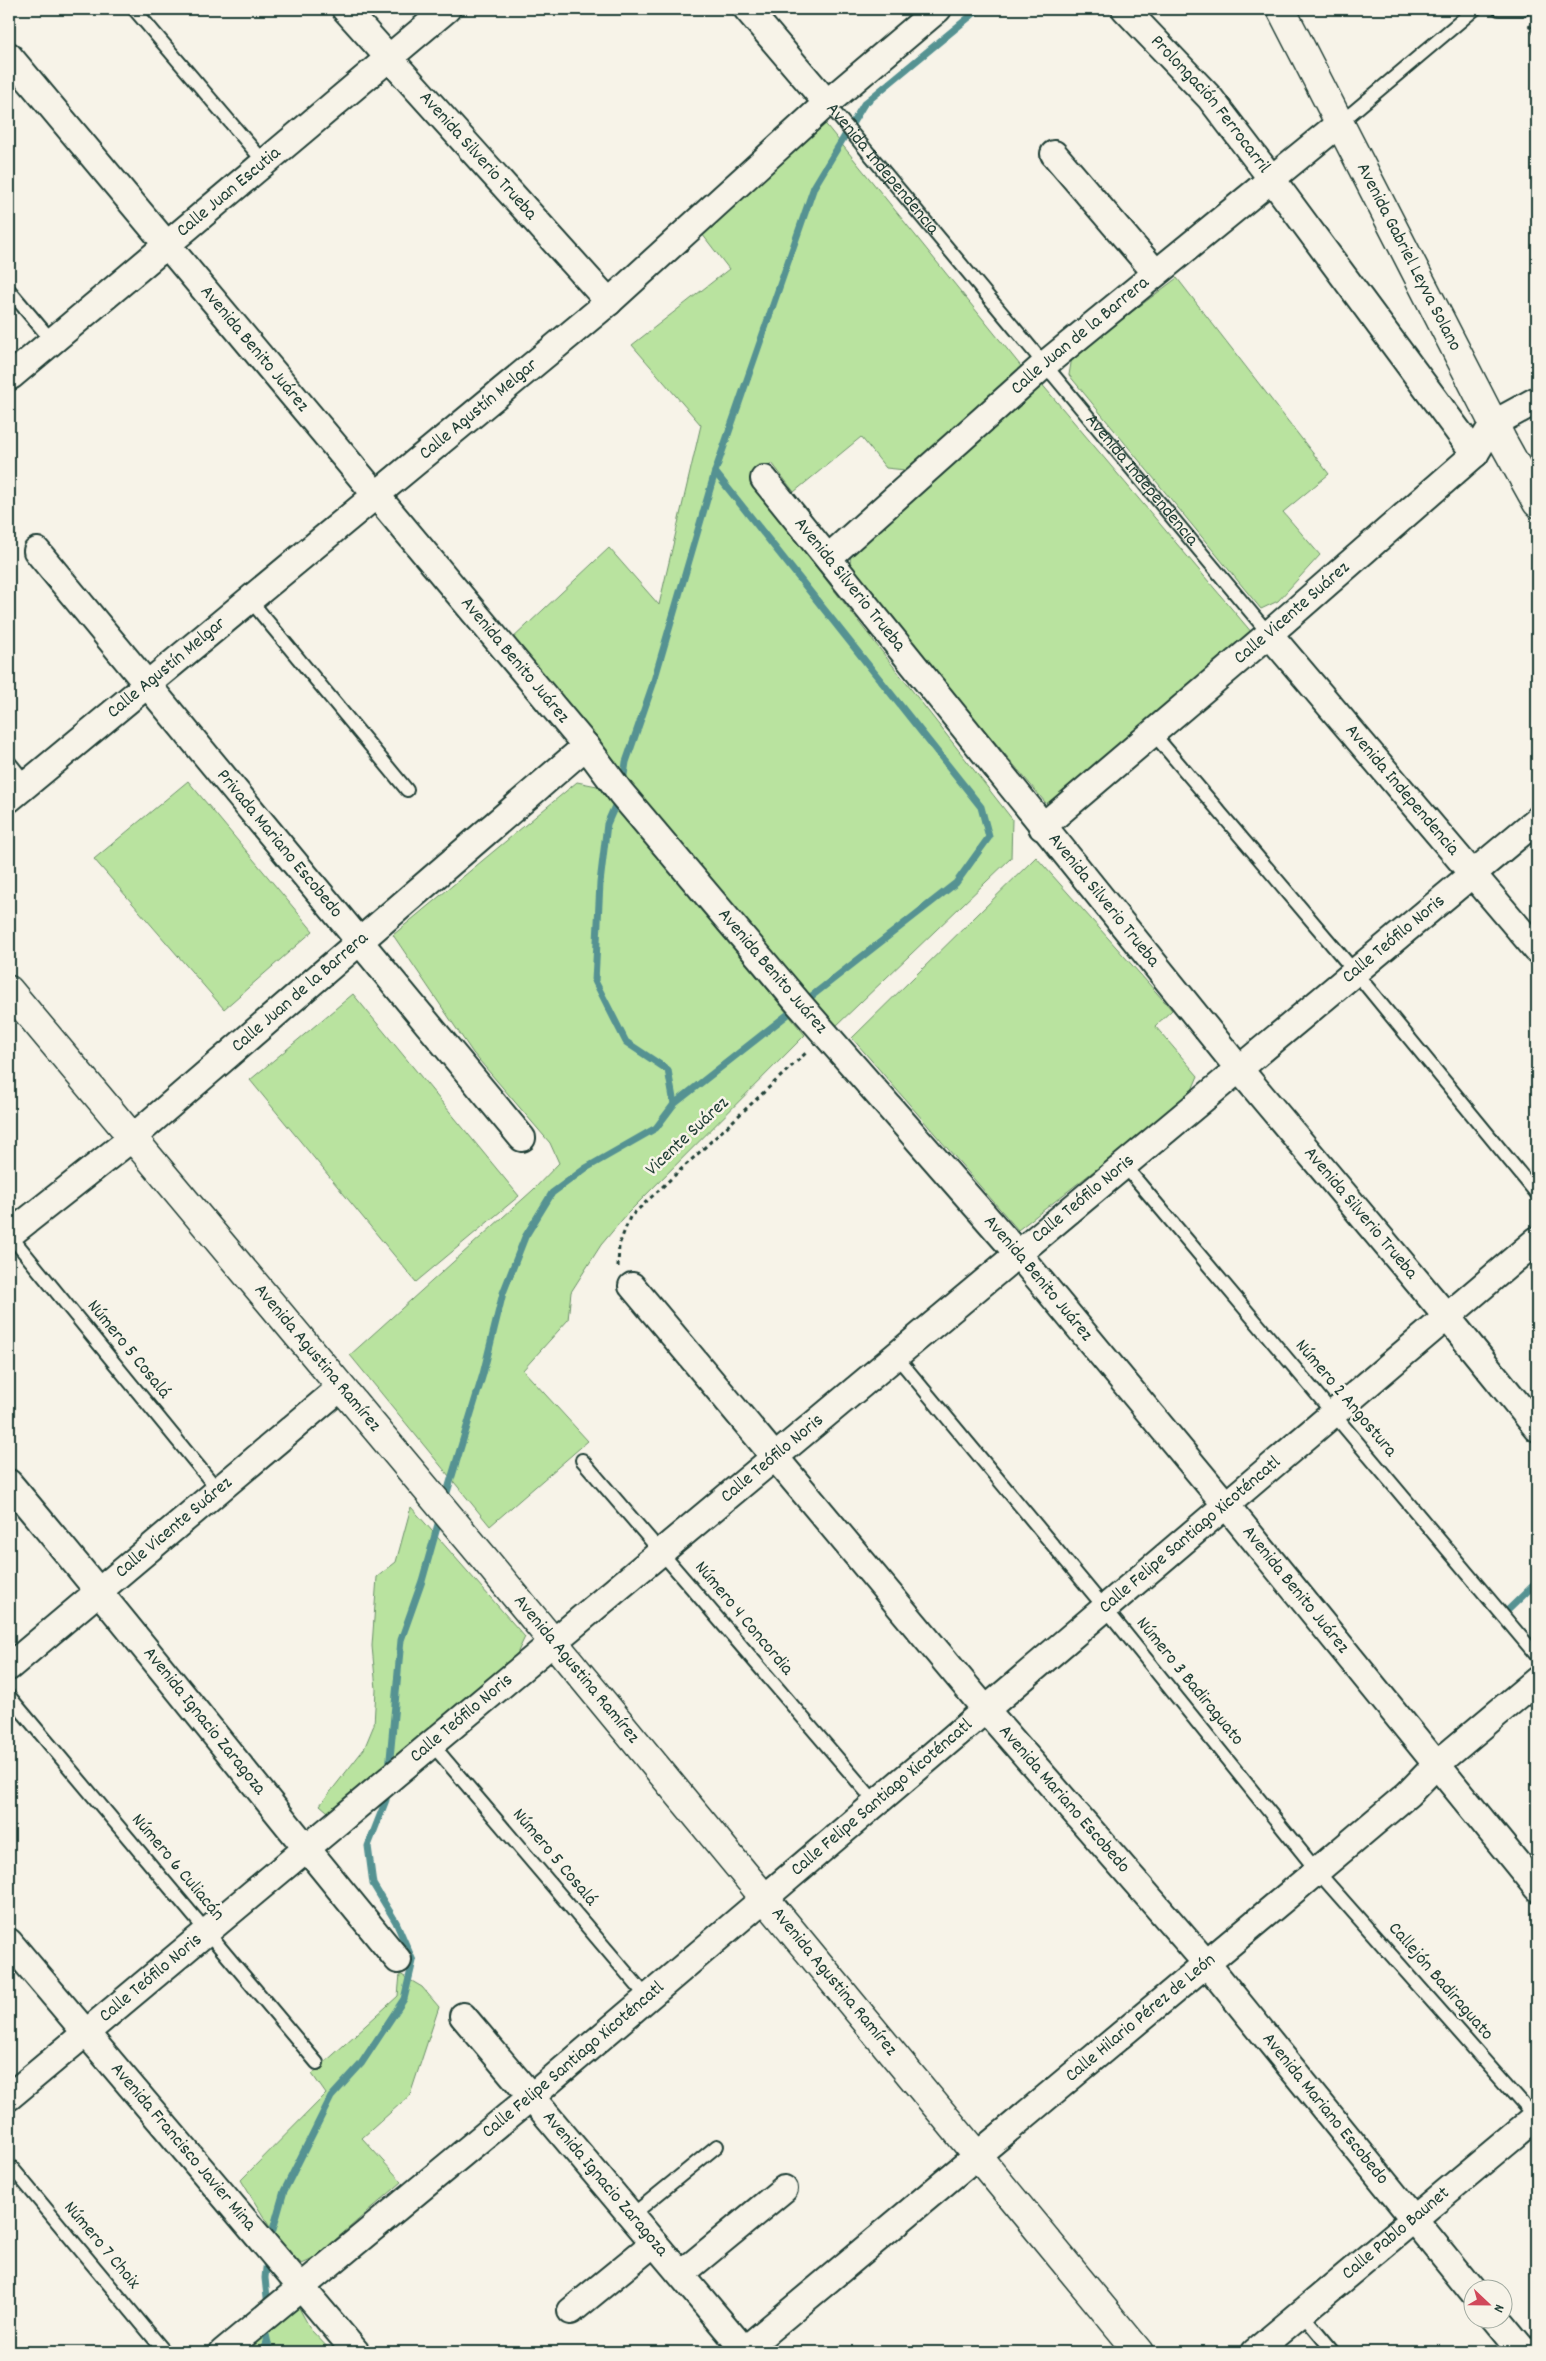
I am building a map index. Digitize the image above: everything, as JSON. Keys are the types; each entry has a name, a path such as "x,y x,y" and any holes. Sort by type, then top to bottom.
{"street":[{"name":"Avenida Silverio Trueba","path":"345,9 610,302"},
{"name":"Calle Juan Escutia","path":"11,376 447,9"},
{"name":"Avenida Independencia","path":"747,9 827,103"},
{"name":"Calle Agustín Melgar","path":"18,791 610,302 827,103 938,9"},
{"name":"Prolongación Ferrocarril","path":"1126,9 1210,98 1475,454"},
{"name":"Avenida Gabriel Leyva Solano","path":"1281,9 1493,424 1537,504"},
{"name":"Avenida Benito Juárez","path":"9,56 586,746 621,793 800,1005 1018,1254 1226,1505 1537,1888"},
{"name":"Calle Juan de la Barrera","path":"828,558 1044,365 1340,123"},
{"path":"1054,154 1156,273"},
{"path":"1493,424 1537,400"},
{"name":"Calle Vicente Suárez","path":"1042,827 1269,634 1475,454 1493,424"},
{"name":"Avenida Silverio Trueba","path":"764,479 1042,827 1239,1069 1447,1316 1537,1428"},
{"name":"Privada Mariano Escobedo","path":"37,551 522,1138"},
{"name":"Avenida Independencia","path":"1269,634 1537,950"},
{"name":"Calle Juan de la Barrera","path":"9,1235 132,1138 586,746"},
{"name":"Calle Teófilo Noris","path":"9,2098 431,1742 662,1552 1537,820"},
{"name":"Avenida Agustina Ramírez","path":"9,990 484,1558 1138,2352"},
{"name":"Calle Felipe Santiago Xicoténcatl","path":"223,2352 531,2097 1537,1240"},
{"name":"Avenida Mariano Escobedo","path":"632,1286 986,1710 1206,1964 1412,2220 1464,2281"},
{"name":"Calle Vicente Suárez","path":"9,1667 217,1489 340,1388"},
{"name":"Avenida Ignacio Zaragoza","path":"9,1483 100,1590 305,1848 398,1960"},
{"name":"Calle Hilario Pérez de León","path":"744,2352 1408,1794 1436,1765 1537,1680"},
{"name":"Avenida Francisco Javier Mina","path":"9,1942 84,2033 302,2286 356,2352"},
{"name":"Avenida Ignacio Zaragoza","path":"463,2016 681,2274 744,2352"},
{"name":"Calle Pablo Baunet","path":"1255,2352 1536,2118"},
{"path":"681,2274 784,2189"},
{"path":"571,2311 654,2243"},
{"path":"1503,2328 1523,2352"}],"lane":[{"path":"134,9 265,163"},
{"path":"1340,123 1475,9"},
{"path":"1499,9 1523,9"},
{"name":"Avenida Independencia","path":"827,103 1269,634"},
{"path":"9,290 52,341"},
{"path":"250,600 407,790"},
{"path":"1152,732 1355,972 1537,1194"},
{"path":"9,762 18,791"},
{"name":"Número 2 Angostura","path":"1124,1165 1537,1656"},
{"name":"Número 5 Cosalá","path":"9,1235 217,1489"},
{"name":"Número 3 Badiraguato","path":"896,1356 1106,1608 1317,1871"},
{"name":"Número 4 Concordia","path":"582,1460 876,1803"},
{"name":"Número 6 Culiacán","path":"9,1696 317,2064"},
{"name":"Número 5 Cosalá","path":"431,1742 647,1997"},
{"name":"Callejón Badiraguato","path":"1317,1871 1536,2118"},
{"path":"631,2216 717,2146"},
{"name":"Número 7 Choix","path":"9,2164 165,2352"},
{"path":"1302,2314 1334,2352"}],"path":[{"name":"Vicente Suárez","path":"632,1286 618,1268 619,1245 630,1217 827,1034"}],"green space":[{"path":"823,121 1024,370 915,471 886,468 861,437 794,492 772,463 750,482 1012,819 1011,858 835,1027 819,1018 511,640 609,548 659,605 701,425 632,345 729,269 699,230"},
{"path":"1177,278 1329,474 1283,512 1320,555 1278,601 1261,609 1069,375 1072,357"},
{"path":"1040,382 1253,634 1050,808 850,569 851,547"},
{"path":"188,781 313,931 224,1009 94,859"},
{"path":"577,782 602,787 805,1035 627,1214 601,1245 571,1292 568,1320 523,1370 588,1441 490,1526 350,1355 533,1190 559,1163 550,1143 473,1053 393,935"},
{"path":"1036,857 1172,1010 1155,1026 1198,1076 1189,1097 1018,1230 852,1038"},
{"path":"353,994 519,1196 416,1282 250,1080"},
{"path":"411,1507 525,1637 511,1666 335,1818 320,1805 364,1749 374,1725 376,1689 372,1646 377,1577 396,1562"},
{"path":"400,1974 422,1987 439,2007 410,2095 362,2138 402,2182 313,2259 302,2264 282,2247 241,2180 326,2094 312,2074 398,1996"},
{"path":"298,2306 311,2330 332,2352 237,2352"}],"waterway":[{"path":"623,782 626,762 653,684 715,472 814,187 864,104 979,9"},
{"path":"715,472 981,807 989,837 956,883 804,1002"},
{"path":"445,1499 483,1374 503,1293 525,1237 552,1193 586,1168 656,1128 674,1104 668,1070 626,1042 595,981 600,883 607,824 619,797"},
{"path":"674,1104 796,1008"},
{"path":"389,1769 401,1640 422,1581 440,1517"},
{"path":"1505,1613 1537,1582"},
{"path":"270,2240 284,2191 331,2097 361,2064 404,1999 413,1961 396,1922 373,1884 368,1846 386,1800 387,1790"},
{"path":"267,2258 265,2278 268,2307"},
{"path":"264,2326 270,2352"},
{"path":"261,2352 267,2342"}]}
